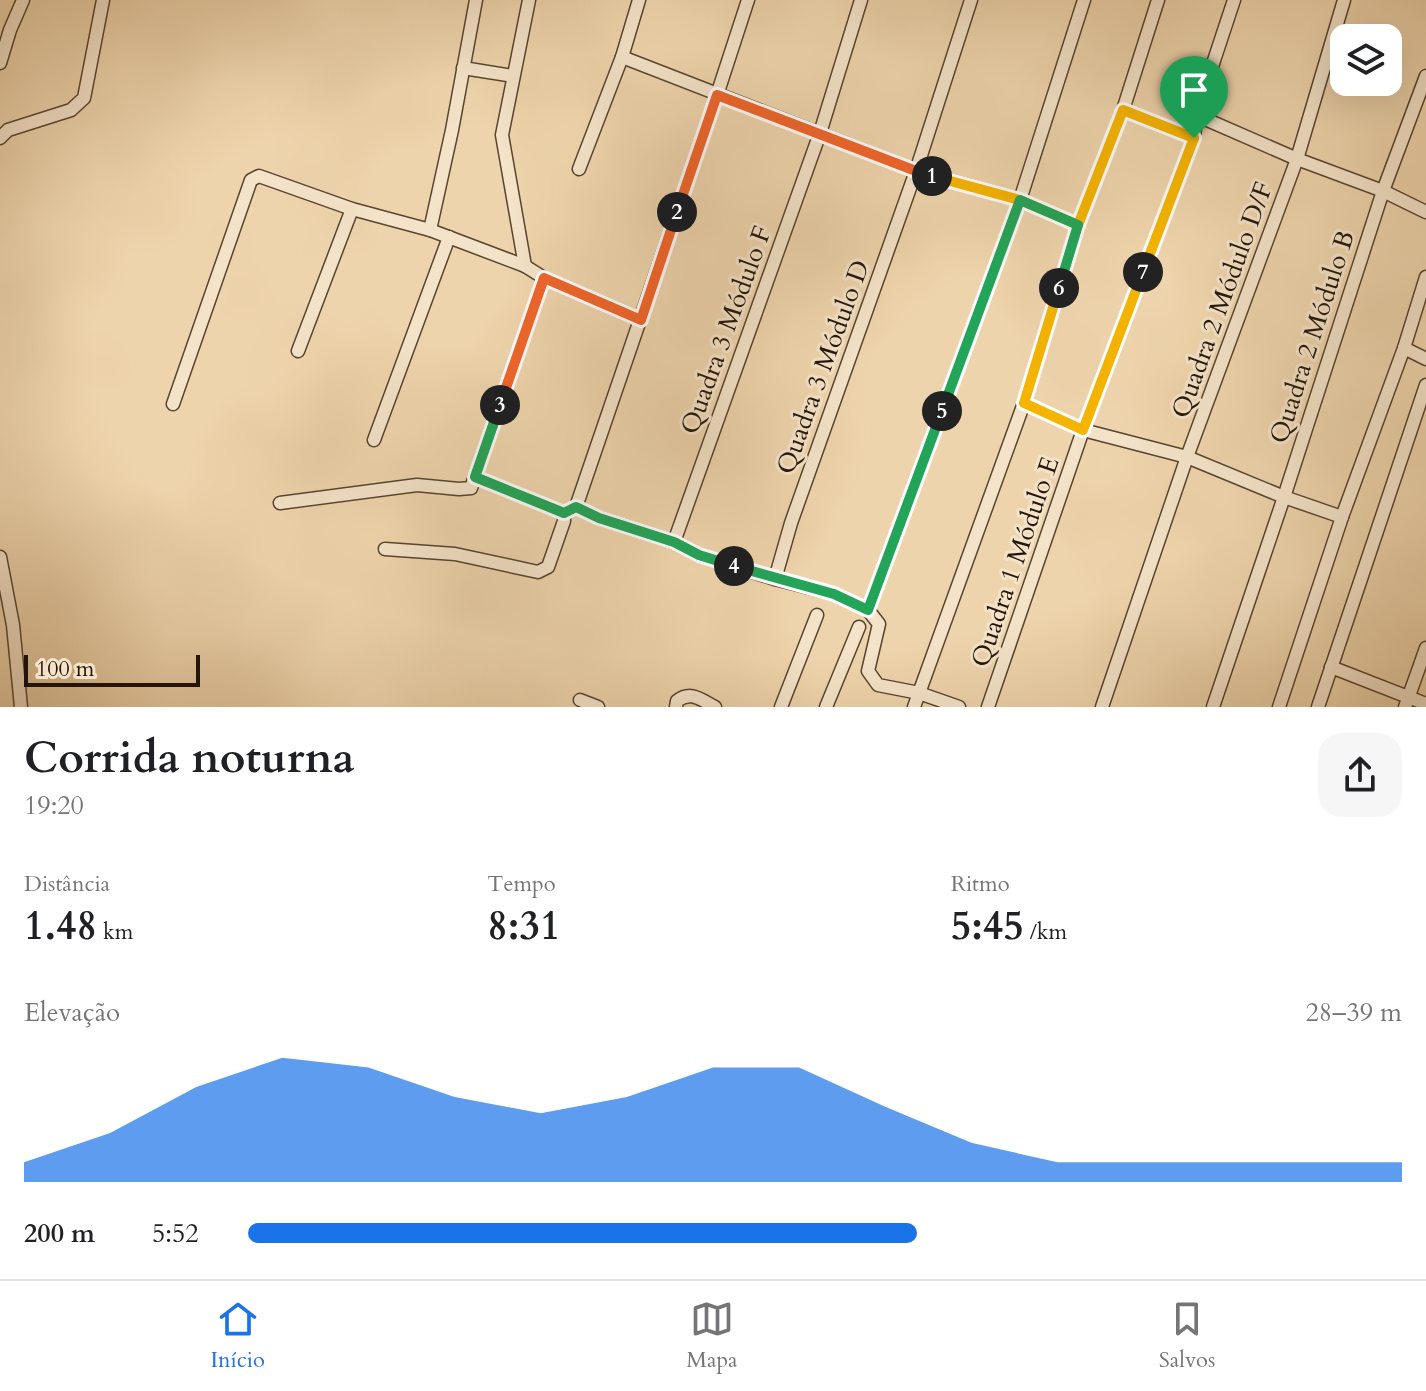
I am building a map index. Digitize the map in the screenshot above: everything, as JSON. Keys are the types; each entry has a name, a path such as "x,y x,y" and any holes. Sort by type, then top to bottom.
{"street":[{"path":"0,63 23,0"},
{"path":"0,138 8,130 71,110 84,98 103,0"},
{"path":"430,230 476,0"},
{"path":"525,266 502,135 529,0"},
{"path":"579,169 622,57 639,0"},
{"path":"385,549 455,554 538,572 548,567 564,521 587,472 641,320 748,0"},
{"name":"Quadra 3 Módulo F","path":"674,542 820,133 861,0"},
{"name":"Quadra 3 Módulo D","path":"775,579 791,523 916,171 971,0"},
{"path":"868,610 1020,200 1084,0"},
{"path":"914,707 1024,403 1078,225 1123,110 1158,0"},
{"name":"Quadra 1 Módulo E","path":"988,707 1083,430 1194,138 1196,115 1234,0"},
{"name":"Quadra 2 Módulo D/F","path":"1102,707 1187,457 1297,159 1344,0"},
{"path":"622,57 916,171 1020,200 1078,225"},
{"path":"463,68 513,76"},
{"name":"Quadra 2 Módulo B","path":"1213,707 1383,191 1426,76"},
{"path":"1123,110 1194,138"},
{"path":"1196,115 1297,159 1383,191 1426,212"},
{"path":"173,404 251,180 259,176 352,209 449,237 525,266 544,278 641,320"},
{"path":"298,351 352,209"},
{"path":"374,440 449,237"},
{"path":"1279,707 1426,277"},
{"path":"280,503 417,485 471,488 544,278"},
{"path":"1404,348 1426,359"},
{"path":"1318,707 1426,385"},
{"path":"1024,403 1083,430 1187,457 1342,517"},
{"path":"475,477 674,542 699,555 834,594 868,610 879,624 868,671 878,685 919,693 959,707"},
{"path":"0,557 13,625 21,707"},
{"path":"781,707 817,615"},
{"path":"826,707 859,627"},
{"path":"1407,702 1426,648"},
{"path":"1331,667 1407,702 1426,704"},
{"path":"676,707 677,701 689,694 715,707"},
{"path":"580,700 598,707"}],"route":[{"path":"1194,138 1083,430 1024,403 1078,225 1020,200 868,610 834,594 699,555 674,542 599,518 576,507 564,513 475,477 544,278 641,320 717,95 916,171 1020,200 1078,225 1123,110 1194,138"}]}
